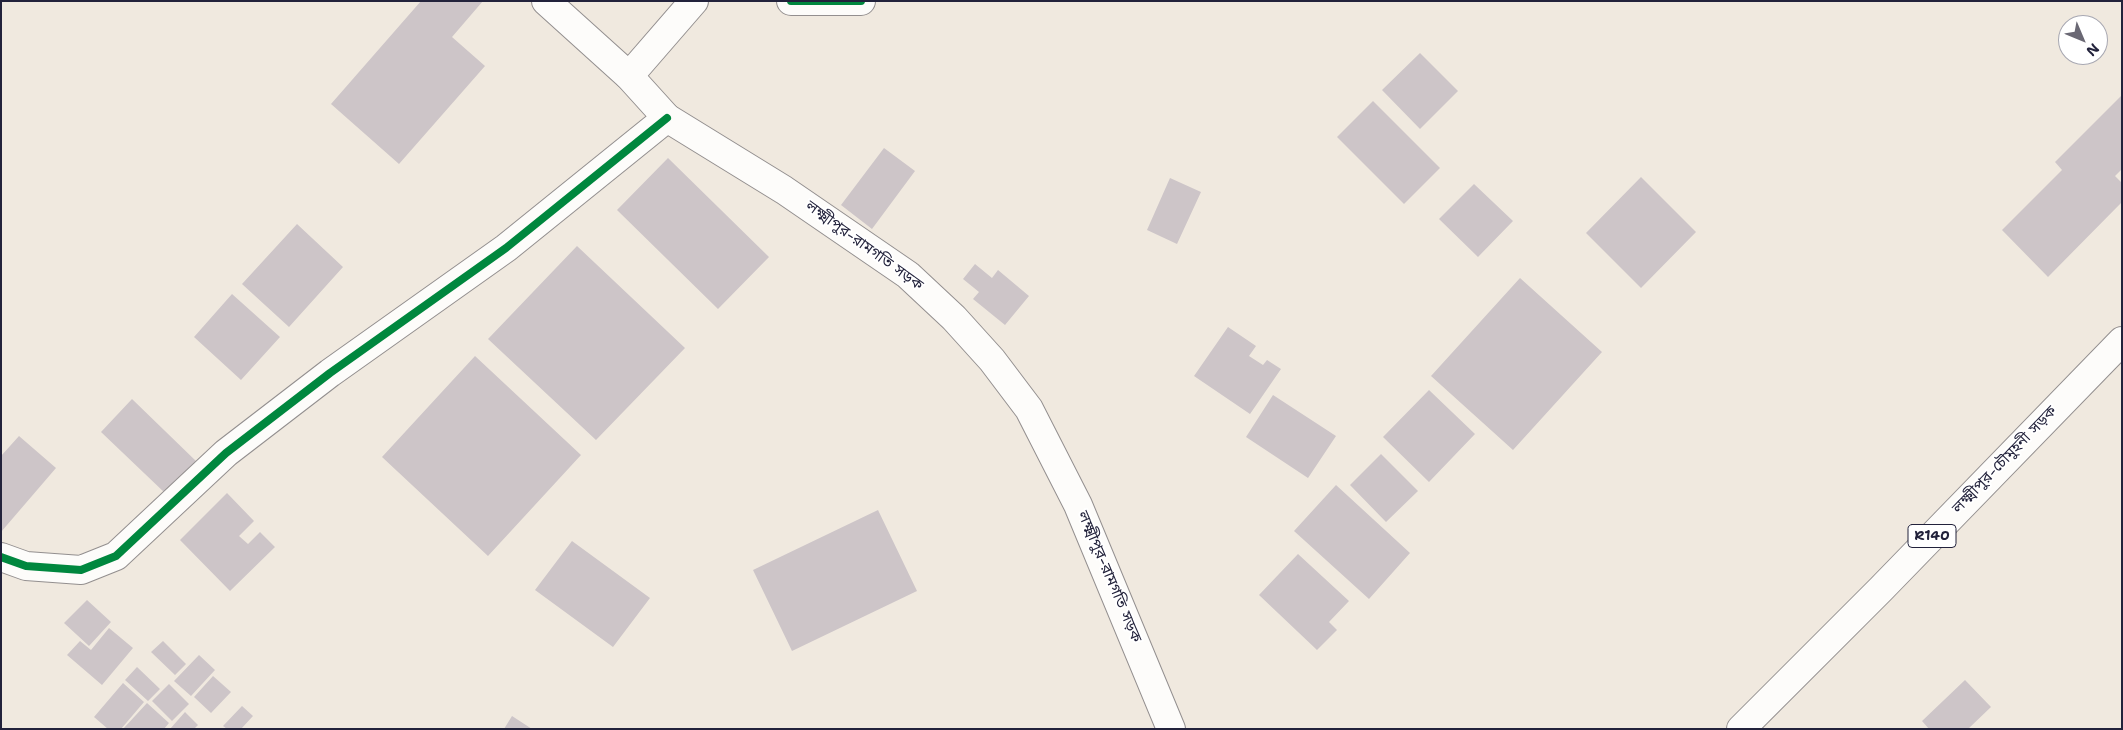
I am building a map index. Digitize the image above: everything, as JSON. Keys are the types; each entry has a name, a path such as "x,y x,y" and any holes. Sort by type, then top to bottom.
{"main road":[{"name":"লক্ষ্মীপুর-রামগতি সড়ক","path":"546,1 629,76 667,118 784,190 908,275 954,318 992,360 1029,409 1078,505 1171,729"},
{"path":"629,76 694,1"},
{"path":"791,1 861,1"},
{"path":"1,557 26,566 81,570 116,556 226,453 330,373 506,248 667,118"},
{"name":"লক্ষ্মীপুর-চৌমুহনী সড়ক","path":"1741,729 1881,589 2122,341"}],"building":[{"path":"421,1 483,1 452,37 485,66 399,164 331,104"},
{"path":"1420,53 1458,91 1420,129 1382,90"},
{"path":"2122,95 2122,169 2115,176 2122,183 2122,202 2048,277 2002,230 2062,170 2055,162"},
{"path":"1373,101 1440,168 1404,204 1337,137"},
{"path":"884,148 915,171 872,229 841,205"},
{"path":"668,158 769,257 718,309 617,210"},
{"path":"1641,177 1696,232 1641,288 1586,233"},
{"path":"1170,178 1201,192 1177,244 1147,230"},
{"path":"1474,184 1513,221 1478,257 1439,219"},
{"path":"297,224 343,267 289,327 242,284"},
{"path":"577,246 685,348 596,440 488,339"},
{"path":"975,264 992,278 998,270 1029,296 1005,325 973,299 979,292 963,279"},
{"path":"1520,278 1602,352 1513,450 1431,376"},
{"path":"232,294 280,337 241,380 194,337"},
{"path":"1228,327 1256,346 1249,356 1263,365 1267,360 1281,369 1250,414 1194,376"},
{"path":"475,356 581,455 488,556 382,457"},
{"path":"1429,390 1475,434 1429,482 1383,437"},
{"path":"1273,395 1336,436 1308,478 1246,437"},
{"path":"132,399 197,462 166,494 101,432"},
{"path":"19,436 56,468 1,532 1,456"},
{"path":"1381,454 1418,491 1386,522 1350,485"},
{"path":"1336,485 1410,553 1369,599 1294,531"},
{"path":"227,493 254,521 239,536 248,544 260,532 275,547 230,591 180,540"},
{"path":"878,510 917,591 792,651 753,570"},
{"path":"572,541 650,598 613,647 535,590"},
{"path":"1298,554 1349,601 1329,622 1337,630 1317,650 1259,595"},
{"path":"87,600 111,622 89,646 64,623"},
{"path":"109,628 133,648 102,685 67,655 80,641 91,650"},
{"path":"163,641 186,664 175,675 151,652"},
{"path":"199,655 215,670 191,696 174,681"},
{"path":"137,667 160,689 148,701 125,680"},
{"path":"213,676 231,692 211,713 194,697"},
{"path":"1965,680 1991,707 1968,729 1929,729 1922,721"},
{"path":"123,683 144,702 121,729 108,729 94,717"},
{"path":"169,684 189,704 172,721 152,701"},
{"path":"147,703 169,723 164,729 123,729"},
{"path":"242,706 253,716 241,729 227,729 223,726"},
{"path":"185,712 198,725 194,729 170,729"},
{"path":"512,716 532,729 504,729"}],"cycle path":[{"path":"791,1 861,1"},
{"path":"1,557 26,566 81,570 116,556 226,453 330,373 506,248 667,118"}]}
